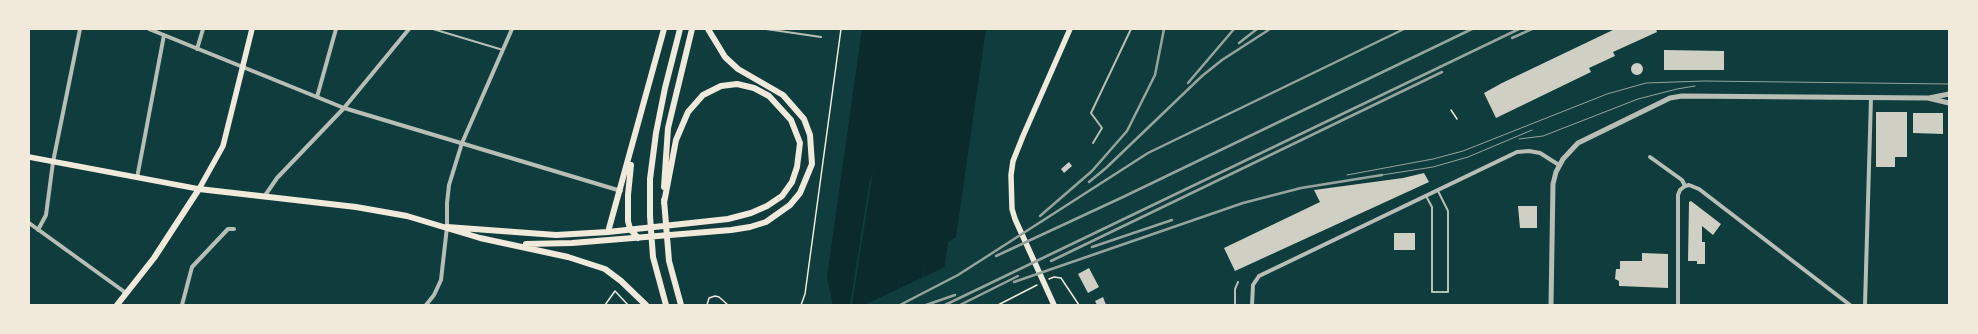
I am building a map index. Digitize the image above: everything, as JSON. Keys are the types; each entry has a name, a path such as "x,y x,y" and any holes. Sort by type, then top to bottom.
{"main road":[{"path":"117,305 154,258 199,189 223,146 244,67 252,29"},
{"path":"608,232 621,191 664,29"},
{"path":"666,305 653,257 650,216 650,179 656,133 665,88 680,29"},
{"path":"681,305 673,280 667,242 664,203 664,167 668,128 692,29"},
{"path":"514,245 645,238 750,227 766,222 790,205 800,193 812,164 810,135 804,119 783,95 738,69 725,57 708,29"},
{"path":"1054,305 1015,219 1012,209 1011,175 1013,161 1022,136 1070,29"},
{"path":"447,227 556,235 608,232 630,228 728,218 751,213 768,206 782,196 792,182 797,167 800,143 791,120 769,96 754,88 737,84 721,86 703,95 688,112 676,140 664,203"},
{"path":"638,125 628,195 628,221 630,228 638,238"},
{"path":"29,157 199,189 356,208 407,216 480,238 568,257 605,269 621,281 646,305"}],"street":[{"path":"38,230 46,215 53,162 80,29"},
{"path":"149,29 344,108 621,191"},
{"path":"197,49 203,29"},
{"path":"317,97 336,29"},
{"path":"426,305 434,296 441,280 447,227 446,203 448,185 462,144 512,29"},
{"path":"264,198 276,178 344,108 407,30"},
{"path":"137,178 164,35"},
{"path":"1551,305 1552,190 1554,178 1559,165 1566,154 1578,143 1677,96 1707,95 1928,98 1949,94"},
{"path":"1865,305 1871,98"},
{"path":"1928,98 1949,103"},
{"path":"1252,305 1253,285 1259,276 1425,195 1522,150 1540,153 1559,165"},
{"path":"1650,157 1682,180 1685,186"},
{"path":"1678,305 1678,195 1680,190 1689,184 1699,189 1850,305"},
{"path":"29,223 126,293"},
{"path":"182,305 192,267 228,229 234,229"}],"lane":[{"path":"433,29 503,50"},
{"path":"766,29 822,37"},
{"path":"1093,143 1102,128 1091,113 1131,29"},
{"path":"1425,195 1432,207 1432,292 1448,292 1448,211 1438,189"},
{"path":"1235,305 1235,289 1238,282"}],"path":[{"path":"801,305 805,294 841,29"},
{"path":"1451,110 1457,119"},
{"path":"1054,277 1061,278 1080,305"},
{"path":"998,305 1028,289"},
{"path":"606,305 615,291 628,305"},
{"path":"707,305 709,298 715,296 719,297 728,305"}],"water":[{"path":"862,29 986,29 956,237 948,242 939,305 920,305 926,255 919,305 896,305 901,269 895,305 852,305 873,171 869,185 850,305 832,305 827,277"}],"pier":[{"path":"947,266 941,305 864,305"}],"building":[{"path":"1615,29 1656,29 1657,32 1613,52 1615,56 1589,68 1591,72 1496,118 1484,93"},
{"path":"1664,50 1724,51 1724,70 1664,70"},
{"path":"1635,63 1639,63 1643,69 1639,75 1635,75 1631,71 1631,67"},
{"path":"1876,112 1907,112 1907,157 1895,157 1895,167 1876,167"},
{"path":"1913,113 1943,113 1943,134 1913,133"},
{"path":"1069,162 1072,166 1064,173 1061,169"},
{"path":"1424,173 1429,182 1235,271 1224,248 1320,202 1314,190 1403,178"},
{"path":"1691,201 1721,224 1713,235 1702,226 1702,242 1705,242 1705,264 1697,264 1697,261 1688,261 1689,202"},
{"path":"1518,206 1537,206 1537,228 1520,228"},
{"path":"1394,233 1415,233 1415,250 1394,250"},
{"path":"1642,253 1668,254 1668,288 1619,286 1619,281 1615,279 1616,269 1620,269 1620,261 1642,261"},
{"path":"1089,268 1099,287 1088,293 1078,274"},
{"path":"1103,297 1106,305 1097,305 1095,301"}],"tram line":[{"path":"1347,175 1433,159 1463,151 1607,94 1646,83 1704,81 1949,84"},
{"path":"1519,139 1543,136 1638,99 1695,86"},
{"path":"1382,175 1433,167 1468,157 1532,130"}],"railway":[{"path":"1040,216 1092,171 1127,131 1155,75 1164,29"},
{"path":"1188,83 1234,29"},
{"path":"1239,43 1257,29"},
{"path":"1089,182 1106,168 1202,76 1222,60 1270,29"},
{"path":"900,305 958,275 1148,153 1404,29"},
{"path":"996,256 1123,197 1472,29"},
{"path":"945,305 1519,29"},
{"path":"1512,38 1532,29"},
{"path":"1051,261 1442,72"},
{"path":"1014,282 1243,203 1301,188 1382,175"},
{"path":"1092,247 1172,220"},
{"path":"960,305 1018,276"},
{"path":"926,305 955,295"}]}
